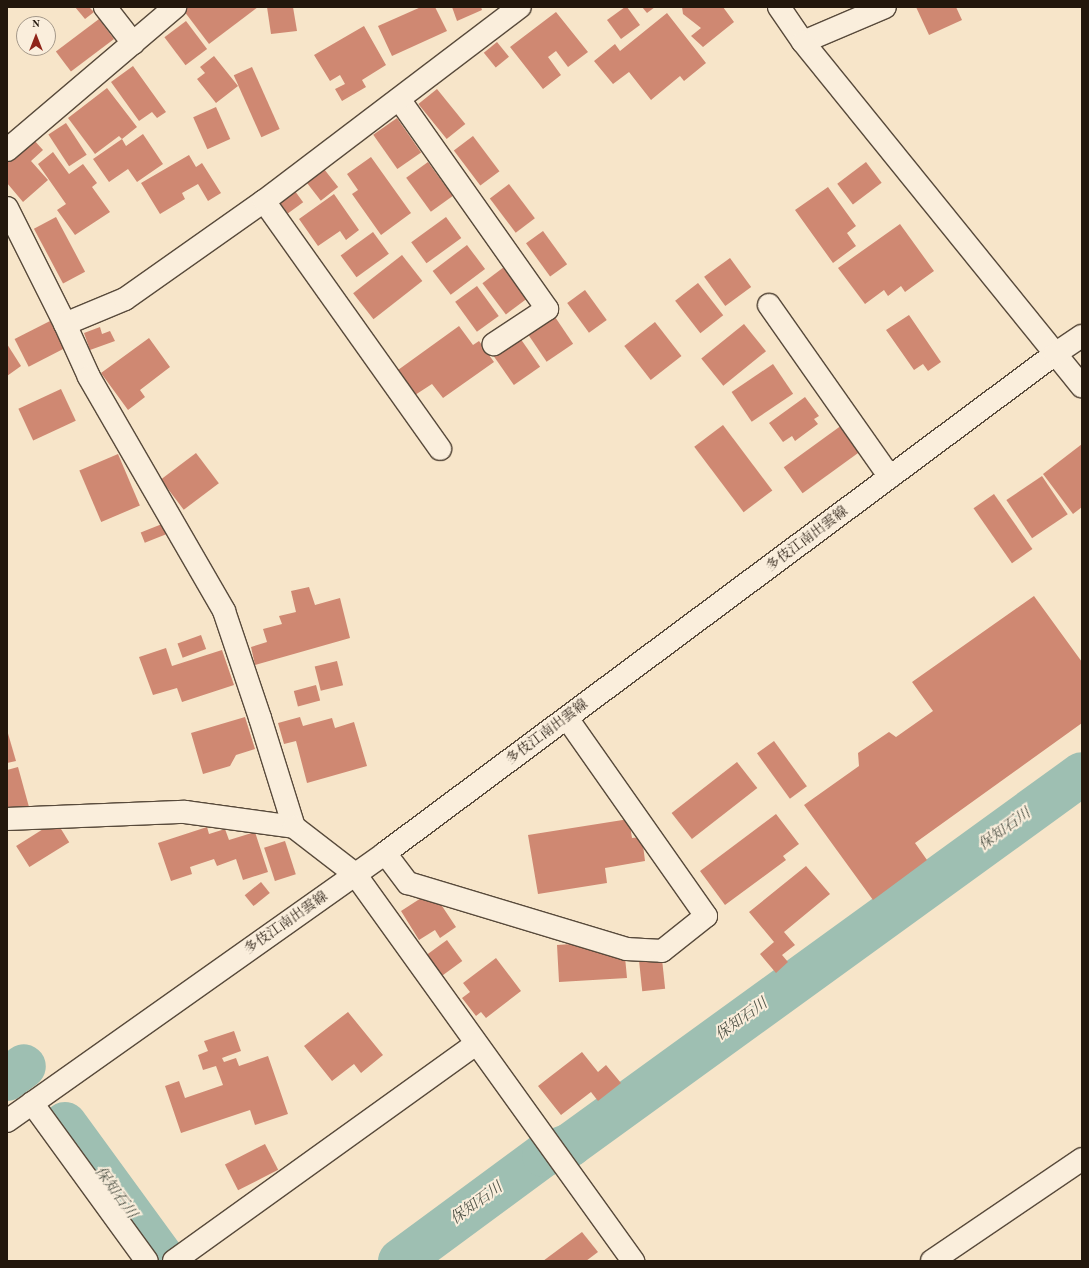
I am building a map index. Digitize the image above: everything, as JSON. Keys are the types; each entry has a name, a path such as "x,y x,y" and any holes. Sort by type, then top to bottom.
{"street":[{"path":"106,7 133,43"},
{"path":"7,150 176,7"},
{"path":"65,324 125,300 264,201 520,7"},
{"path":"779,7 803,42 1082,386"},
{"path":"803,42 885,7"},
{"path":"399,99 547,309 494,344"},
{"path":"264,201 440,448"},
{"path":"7,208 65,324 89,377 224,611 294,827"},
{"path":"769,305 890,477"},
{"name":"多伎江南出雲線","path":"7,1121 385,853 1055,354 1082,336"},
{"path":"385,853 408,883 626,949 662,951 706,916 567,718"},
{"path":"7,819 185,812 294,827 356,874 476,1044 633,1261"},
{"path":"174,1261 476,1044"},
{"path":"32,1103 147,1261"},
{"path":"932,1261 1082,1159"}],"building":[{"path":"75,7 89,7 94,12 85,19"},
{"path":"189,7 258,7 209,44 184,11"},
{"path":"267,7 293,7 297,31 271,34"},
{"path":"421,7 435,7 447,31 392,56 378,26"},
{"path":"452,7 481,7 482,10 457,21"},
{"path":"627,7 640,25 621,39 607,20"},
{"path":"642,7 655,7 647,13"},
{"path":"682,7 723,7 734,22 703,47 691,36 701,28 683,14"},
{"path":"916,7 956,7 962,20 929,35"},
{"path":"556,12 588,52 568,67 556,51 548,57 561,75 543,89 510,47"},
{"path":"667,13 706,63 684,81 680,76 651,100 629,72 613,84 594,61 615,44 620,51"},
{"path":"99,19 114,39 71,71 56,51"},
{"path":"186,21 207,49 186,65 164,37"},
{"path":"364,26 386,65 362,80 366,87 342,101 335,89 345,84 340,75 330,81 314,55"},
{"path":"497,42 509,57 496,67 484,53"},
{"path":"214,56 238,86 216,103 197,79 205,73 200,67"},
{"path":"133,66 166,112 157,118 152,112 139,121 111,82"},
{"path":"252,67 280,129 261,137 234,75"},
{"path":"107,88 137,127 122,139 119,136 95,154 68,118"},
{"path":"437,89 465,124 447,139 418,104"},
{"path":"216,107 230,139 207,149 193,117"},
{"path":"397,118 421,152 397,169 373,135"},
{"path":"66,123 87,155 69,166 48,134"},
{"path":"143,134 163,164 137,182 128,169 109,182 93,159 122,139 126,146"},
{"path":"473,136 499,171 480,186 454,150"},
{"path":"33,139 43,150 31,161 48,180 23,202 7,183 7,162"},
{"path":"53,152 69,174 83,164 97,183 92,187 110,212 75,235 57,210 66,204 38,164"},
{"path":"189,155 196,167 202,163 221,193 208,201 198,184 182,193 185,199 160,214 141,183"},
{"path":"371,157 411,213 381,235 352,194 358,190 347,174"},
{"path":"428,162 453,196 431,212 406,178"},
{"path":"866,162 882,183 853,204 837,184"},
{"path":"324,169 338,187 321,201 307,183"},
{"path":"509,184 535,218 516,233 490,198"},
{"path":"292,187 303,202 288,214 277,198"},
{"path":"828,187 856,226 847,233 856,246 833,263 795,210"},
{"path":"334,194 359,230 346,240 340,231 318,246 299,219"},
{"path":"56,217 85,272 63,283 34,229"},
{"path":"446,217 461,238 426,263 411,242"},
{"path":"900,224 934,271 905,292 901,286 888,296 884,290 865,304 838,268"},
{"path":"543,231 567,264 550,277 526,243"},
{"path":"373,232 389,254 357,277 341,256"},
{"path":"467,245 485,269 451,295 433,271"},
{"path":"402,255 422,281 373,319 353,293"},
{"path":"730,258 751,287 725,306 704,277"},
{"path":"504,267 527,298 506,314 482,283"},
{"path":"698,283 723,315 700,333 675,301"},
{"path":"477,286 499,316 477,332 455,302"},
{"path":"585,290 607,320 589,333 567,303"},
{"path":"553,314 573,344 547,362 526,332"},
{"path":"909,315 941,362 928,371 923,364 914,370 886,330"},
{"path":"52,320 66,348 29,367 15,339"},
{"path":"655,322 681,356 651,380 624,346"},
{"path":"744,324 766,351 723,386 701,359"},
{"path":"459,326 473,345 479,341 494,362 443,398 432,384 415,395 398,370"},
{"path":"100,327 102,334 110,331 115,341 90,350 84,333"},
{"path":"149,338 170,367 140,390 145,397 128,410 101,373"},
{"path":"520,338 540,367 514,385 494,356"},
{"path":"7,344 21,366 7,376"},
{"path":"773,364 793,394 752,422 732,392"},
{"path":"61,389 76,421 33,441 18,409"},
{"path":"805,397 819,416 814,419 818,424 795,441 792,436 783,442 769,423"},
{"path":"723,425 772,490 744,512 694,447"},
{"path":"842,425 861,451 803,493 784,467"},
{"path":"1082,444 1082,507 1073,514 1043,474"},
{"path":"196,453 219,483 184,510 161,479"},
{"path":"118,454 140,506 101,522 79,470"},
{"path":"1042,476 1068,514 1032,538 1006,500"},
{"path":"994,494 1032,549 1012,563 974,508"},
{"path":"162,524 166,534 145,543 141,533"},
{"path":"309,587 315,605 340,598 350,638 255,665 251,647 267,642 263,629 282,624 279,616 296,612 291,591"},
{"path":"1034,596 1082,662 1082,723 915,843 927,860 873,900 804,805 859,766 858,753 889,732 896,737 933,711 912,682"},
{"path":"201,635 206,649 183,658 178,644"},
{"path":"166,648 172,666 222,650 234,685 182,702 177,688 153,695 139,657"},
{"path":"337,661 343,685 321,691 315,667"},
{"path":"316,685 320,700 298,706 294,691"},
{"path":"245,717 255,749 236,755 230,766 203,774 191,733"},
{"path":"300,717 303,726 332,718 335,728 354,722 367,766 307,783 296,741 284,744 278,723"},
{"path":"7,730 16,761 7,763"},
{"path":"774,741 807,786 790,799 757,753"},
{"path":"737,762 757,788 692,839 672,813"},
{"path":"18,767 29,807 7,811 7,770"},
{"path":"776,814 799,844 783,856 786,860 725,905 700,871"},
{"path":"629,819 632,838 642,837 645,861 605,868 607,883 538,894 528,835"},
{"path":"56,821 69,842 29,867 16,846"},
{"path":"207,827 209,834 225,829 229,840 255,832 268,872 243,880 236,859 217,866 214,859 190,867 192,874 171,881 158,843"},
{"path":"285,841 296,874 275,881 264,848"},
{"path":"806,866 830,894 784,932 795,945 782,955 788,962 776,973 760,954 774,942 749,912"},
{"path":"261,882 270,893 253,906 245,895"},
{"path":"432,891 456,927 440,938 435,930 419,940 401,911"},
{"path":"447,940 462,961 442,976 427,955"},
{"path":"614,941 615,958 625,957 627,978 559,982 557,945"},
{"path":"496,958 521,991 486,1018 481,1012 476,1016 462,998 470,992 463,983"},
{"path":"662,959 665,989 642,991 639,961"},
{"path":"348,1012 383,1055 361,1073 354,1064 332,1081 304,1046"},
{"path":"234,1031 241,1051 222,1058 224,1062 236,1058 239,1066 268,1056 288,1114 255,1125 250,1110 181,1133 165,1086 179,1081 185,1098 223,1085 216,1066 203,1070 198,1055 208,1051 204,1041"},
{"path":"582,1052 598,1072 606,1065 621,1083 598,1101 591,1092 561,1115 538,1086"},
{"path":"265,1144 278,1170 238,1190 225,1164"},
{"path":"582,1232 598,1252 586,1261 543,1261"}],"waterway":[{"name":"保知石川","path":"400,1261 544,1155 570,1145 1082,774"},
{"name":"保知石川","path":"7,1079 24,1066"},
{"name":"保知石川","path":"65,1124 165,1261"}]}
